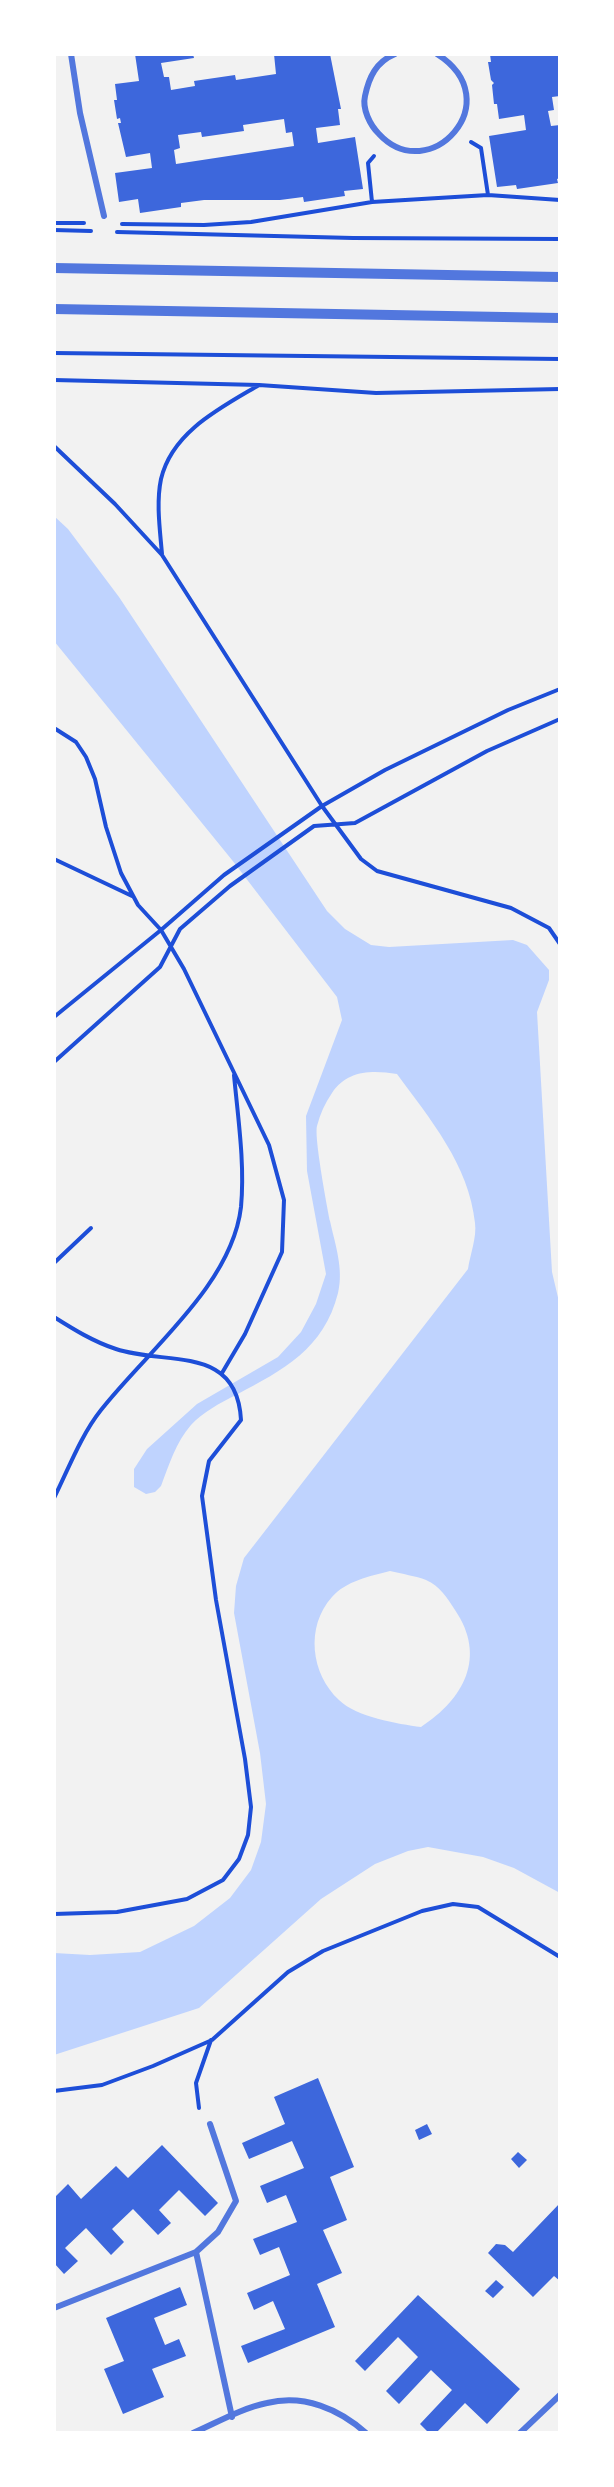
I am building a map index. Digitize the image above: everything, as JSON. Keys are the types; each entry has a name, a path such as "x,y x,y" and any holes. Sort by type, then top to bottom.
{"street":[{"path":"72,54 80,113 104,216"},
{"path":"395,54 385,58 369,78 364,102 371,126 388,144 411,151 435,148 455,132 466,111 465,86 453,64 437,54"},
{"path":"54,268 560,278"},
{"path":"54,309 560,318"},
{"path":"54,2308 196,2252 218,2232 236,2201 210,2124"},
{"path":"196,2252 232,2417"},
{"path":"520,2433 560,2395"},
{"path":"193,2433 267,2402 311,2402 348,2416 366,2433"}],"path":[{"path":"455,132 481,148 488,195"},
{"path":"372,202 368,163 388,144"},
{"path":"116,224 204,225 251,222 372,202 488,195 560,200"},
{"path":"54,223 95,223"},
{"path":"54,230 94,231"},
{"path":"116,231 353,238 560,239"},
{"path":"54,353 560,360"},
{"path":"54,380 259,385 376,393 560,389"},
{"path":"162,555 159,508 161,480 171,450 221,408 259,385"},
{"path":"54,446 115,504 162,555 322,806 361,859 377,871 511,908 549,928 560,944"},
{"path":"54,1017 224,876 322,806 385,770 507,710 560,689"},
{"path":"54,1062 160,967 180,929 230,886 314,826 355,823 487,751 560,719"},
{"path":"54,728 76,742 86,757 95,778 106,827 121,873 133,896 172,946 270,1145 284,1200 282,1252 260,1302 222,1373"},
{"path":"54,859 133,896"},
{"path":"54,1498 99,1412 147,1354 188,1313 219,1266 233,1238 241,1208 240,1137 234,1070"},
{"path":"54,1263 91,1228"},
{"path":"54,1317 116,1349 213,1365 226,1378 240,1404 241,1420 209,1461 202,1496 216,1600 246,1759 251,1807 248,1835 240,1859 223,1880 187,1899 117,1911 54,1914"},
{"path":"54,2091 102,2085 212,2040 288,1972 323,1951 395,1920 453,1904 478,1907 560,1957"},
{"path":"210,2124 199,2114 196,2083 212,2040"}],"water":[{"path":"54,516 68,529 119,597 327,911 345,929 371,945 389,947 513,940 527,945 549,970 549,980 537,1012 552,1272 560,1306 560,1893 514,1868 483,1857 428,1847 408,1851 375,1864 321,1899 199,2008 54,2055 54,1953 90,1955 140,1952 194,1926 230,1898 251,1870 261,1842 266,1804 260,1753 234,1613 236,1586 244,1558 468,1269 475,1223 465,1182 456,1162 435,1126 397,1074 361,1073 338,1085 325,1105 317,1126 319,1157 340,1275 340,1284 332,1312 323,1329 299,1356 270,1376 212,1408 191,1425 177,1446 161,1486 155,1492 146,1494 134,1487 134,1469 147,1449 197,1404 278,1357 301,1332 316,1304 326,1274 307,1171 306,1116 342,1020 337,997 232,860 54,641","holes":["390,1571 426,1580 439,1589 455,1610 464,1627 469,1644 470,1660 459,1690 449,1704 421,1727 378,1719 346,1706 330,1689 317,1664 315,1636 318,1622 323,1609 332,1597 344,1587 359,1580"]}],"building":[{"path":"135,54 193,54 194,58 161,63 164,77 169,77 171,90 195,86 194,81 235,75 236,80 276,74 274,54 330,54 341,109 338,109 340,125 316,128 318,143 355,137 363,189 344,191 345,196 304,202 303,197 280,200 204,200 181,203 181,207 140,213 138,199 119,202 115,173 152,168 150,153 126,157 118,123 121,123 120,118 117,119 114,100 117,100 115,84 139,81","holes":["284,119 286,133 292,132 294,146 176,164 174,150 180,148 178,135 201,132 202,137 244,131 243,125"]},
{"path":"490,54 560,54 560,96 552,97 554,110 548,111 551,126 560,125 560,178 557,179 558,183 517,189 516,185 497,187 489,136 526,130 524,115 499,119 497,104 494,104 492,85 494,83 491,80 488,62 491,62"},
{"path":"318,2078 354,2167 330,2177 347,2220 323,2230 342,2273 317,2284 335,2327 248,2363 241,2346 285,2329 273,2301 254,2310 247,2293 290,2275 279,2247 260,2255 253,2239 297,2222 286,2195 267,2203 260,2186 304,2168 292,2141 249,2159 242,2143 285,2124 274,2097"},
{"path":"427,2124 432,2134 419,2140 415,2130"},
{"path":"162,2145 218,2203 205,2216 179,2190 159,2210 171,2223 158,2235 133,2209 112,2229 124,2242 111,2255 86,2228 65,2248 78,2261 64,2274 54,2263 54,2198 68,2184 81,2199 116,2166 128,2178"},
{"path":"518,2152 527,2160 519,2168 511,2159"},
{"path":"560,2203 560,2281 554,2276 533,2297 488,2253 496,2244 505,2245 513,2252"},
{"path":"496,2280 504,2287 493,2298 485,2291"},
{"path":"180,2287 187,2305 154,2318 165,2345 179,2339 186,2356 152,2369 164,2397 123,2414 104,2369 124,2361 106,2318"},
{"path":"418,2295 520,2389 487,2424 465,2403 436,2433 429,2433 420,2424 452,2390 431,2370 399,2404 386,2391 418,2357 398,2337 365,2371 355,2361"}]}
